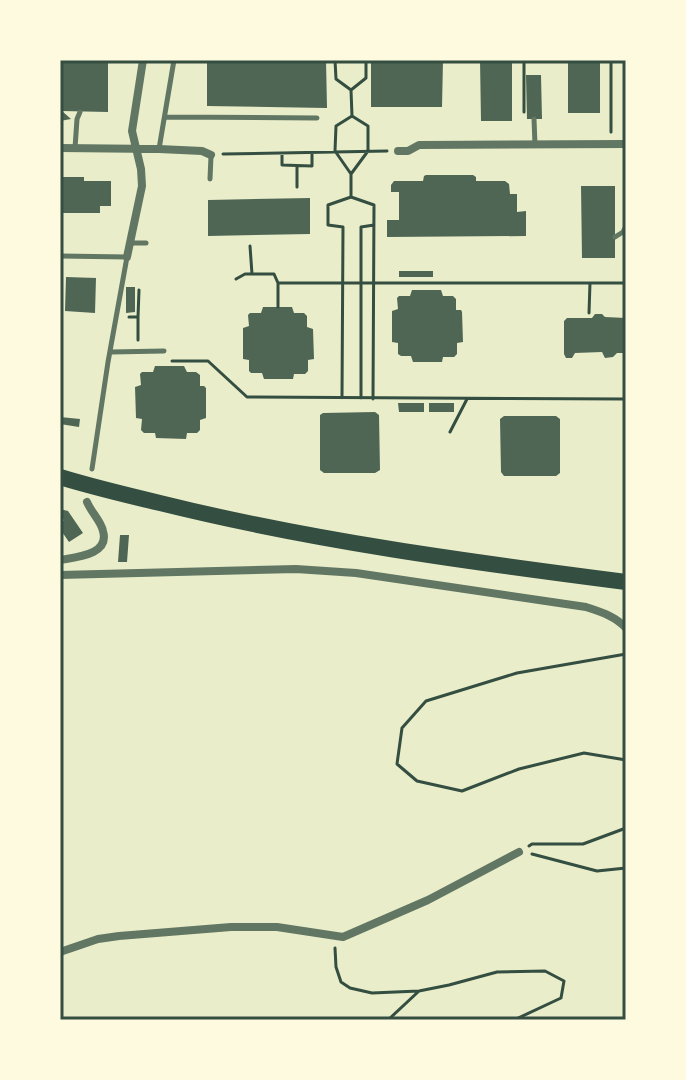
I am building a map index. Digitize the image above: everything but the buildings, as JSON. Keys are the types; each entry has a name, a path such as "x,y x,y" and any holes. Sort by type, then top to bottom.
{"main road":[{"path":"60,477 263,526 423,554 626,582"}],"street":[{"path":"127,257 142,186 132,131 143,60"},
{"path":"398,151 408,151 419,145 626,144"},
{"path":"60,148 159,149 202,151 211,155"},
{"path":"60,560 94,552 102,544 103,530 87,502"},
{"path":"60,575 296,569 356,573 586,607 619,621 626,628"},
{"path":"60,952 108,938 191,929 277,927 343,937 428,900 519,852"}],"lane":[{"path":"159,149 174,60"},
{"path":"75,148 80,112"},
{"path":"165,117 317,118"},
{"path":"534,119 535,145"},
{"path":"210,179 211,155"},
{"path":"615,237 626,226"},
{"path":"131,243 146,243"},
{"path":"60,256 127,257 92,469"},
{"path":"111,352 164,351"}],"path":[{"path":"335,60 336,79 351,90"},
{"path":"351,90 366,78 366,60"},
{"path":"524,60 524,120"},
{"path":"611,60 611,137"},
{"path":"351,90 352,116"},
{"path":"351,197 351,174 335,151 336,126 352,116"},
{"path":"351,174 368,151 368,126 352,116"},
{"path":"211,155 398,151"},
{"path":"282,153 282,165 312,166 312,154"},
{"path":"297,165 297,187"},
{"path":"342,399 343,227 328,225 328,205 351,197 374,205 373,399"},
{"path":"361,399 361,227 374,225"},
{"path":"250,246 252,274"},
{"path":"236,279 245,274 274,274 278,283 278,307"},
{"path":"278,283 626,283"},
{"path":"589,313 590,283"},
{"path":"138,321 139,290"},
{"path":"165,361 208,361 247,397 626,399"},
{"path":"450,432 467,399"},
{"path":"626,654 517,673 426,701 402,728 397,764 417,781 462,791 519,769 584,753 626,760"},
{"path":"519,852 532,844 583,844 626,828"},
{"path":"519,852 597,871 626,868"},
{"path":"335,936 336,967 341,982 350,988 372,993 419,991 497,972 545,971 564,981 561,998 514,1020"},
{"path":"388,1020 419,991"}]}
